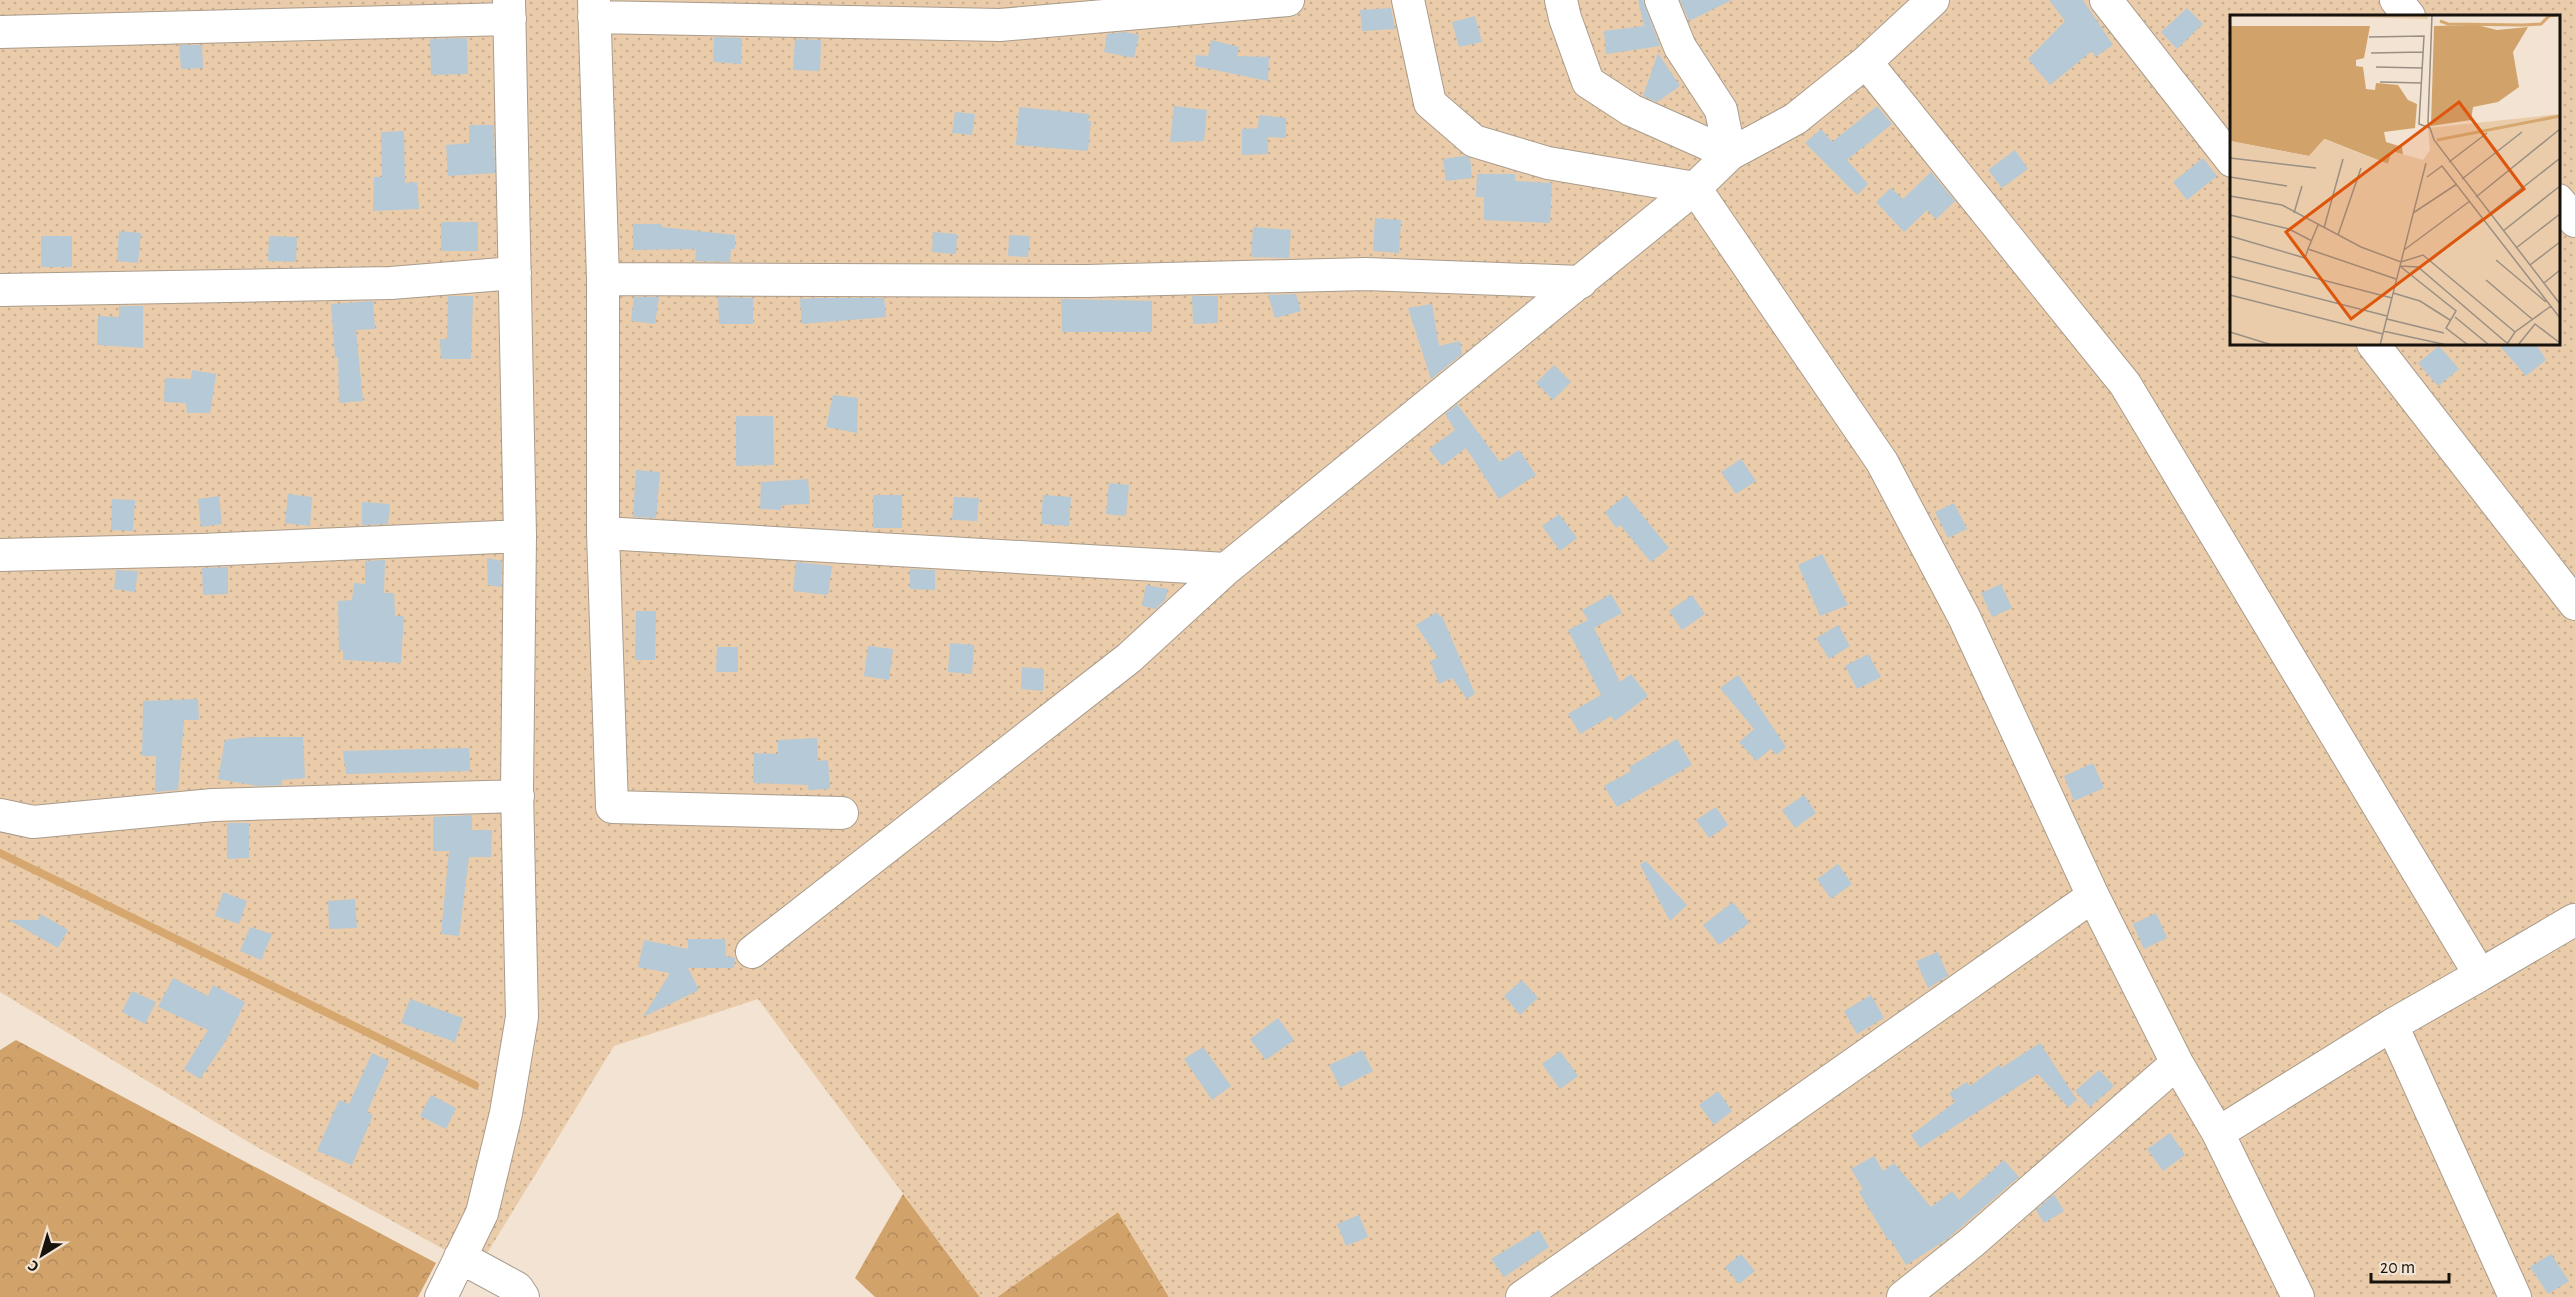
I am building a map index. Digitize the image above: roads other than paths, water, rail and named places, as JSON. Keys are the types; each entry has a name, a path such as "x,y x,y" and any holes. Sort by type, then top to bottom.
{"street":[{"path":"842,813 612,807 603,533 603,279 594,8 1000,25 1288,0"},
{"path":"1408,0 1430,103 1474,141 1548,163 1695,188 1882,462 1965,617 2093,896 2177,1063 2218,1132 2298,1297"},
{"path":"1561,0 1565,18 1588,82 1631,110 1730,154"},
{"path":"1661,0 1680,47 1721,110 1730,154"},
{"path":"752,952 1130,658 1226,569 1581,282 1695,188 1730,154 1795,118 1866,62 1933,0"},
{"path":"2106,0 2230,158"},
{"path":"2396,0 2408,15"},
{"path":"0,32 510,9 520,536 518,796 522,1017 506,1113 482,1213 441,1297"},
{"path":"1866,62 2125,384 2480,975"},
{"path":"2560,201 2575,221"},
{"path":"0,290 391,283 515,273"},
{"path":"603,279 1087,281 1366,274 1581,282"},
{"path":"2374,345 2575,604"},
{"path":"603,533 1226,569"},
{"path":"0,555 202,550 520,536"},
{"path":"0,815 33,822 213,805 518,796"},
{"path":"1522,1297 2093,896"},
{"path":"2218,1132 2392,1024 2574,920 2575,922"},
{"path":"2392,1024 2515,1297"},
{"path":"1903,1297 1971,1243 2177,1063"},
{"path":"460,1257 517,1288 523,1297"}],"waterway":[{"path":"0,853 475,1085"}]}
